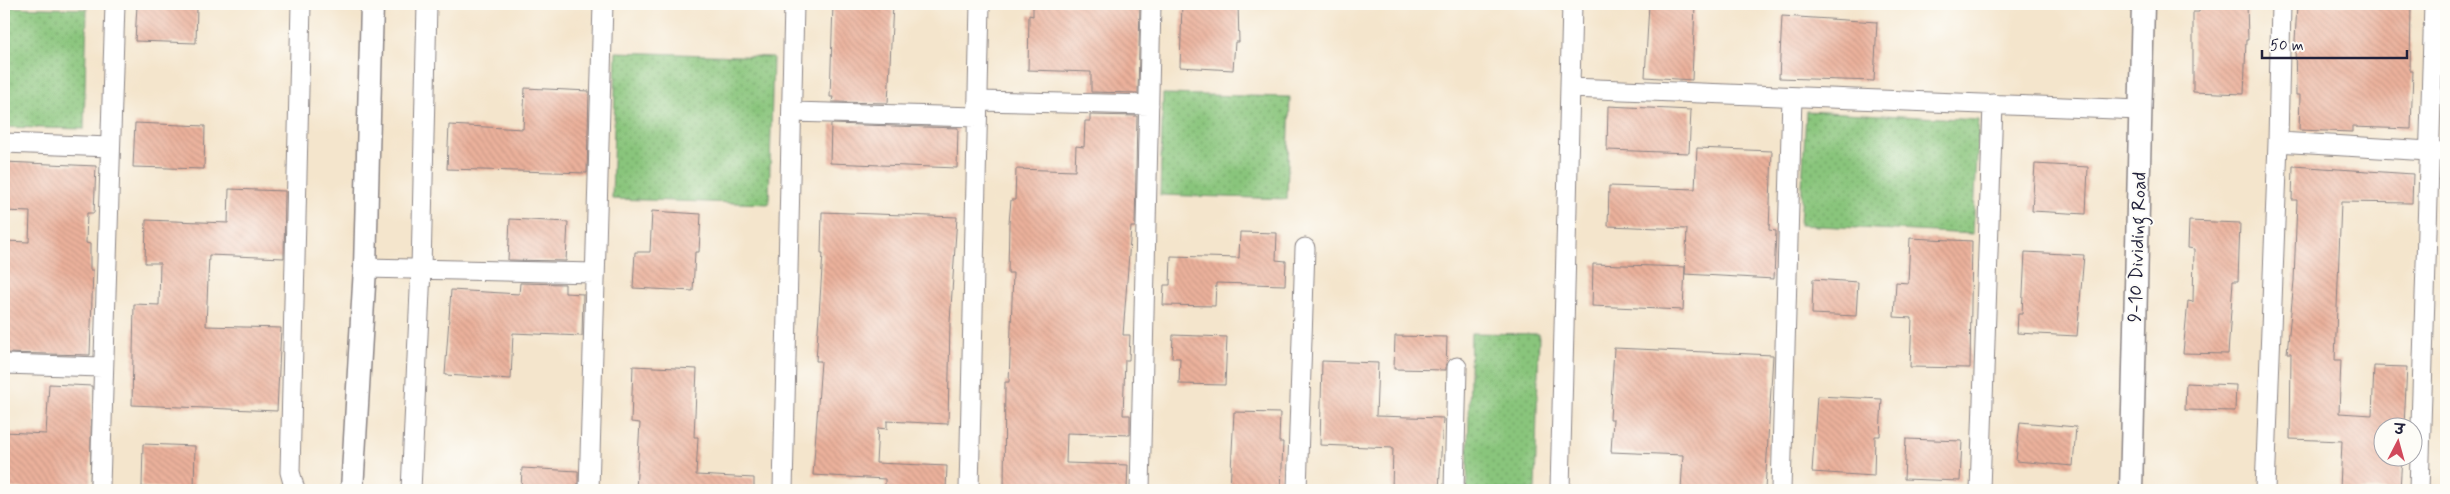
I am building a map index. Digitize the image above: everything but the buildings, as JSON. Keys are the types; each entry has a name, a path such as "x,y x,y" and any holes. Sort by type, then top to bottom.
{"street":[{"path":"100,486 102,367 115,4"},
{"path":"295,490 290,472 301,4"},
{"path":"352,490 365,268 372,4"},
{"path":"411,490 421,269 427,4"},
{"path":"589,490 603,4"},
{"path":"784,490 794,4"},
{"path":"969,490 980,4"},
{"path":"1140,490 1151,4"},
{"path":"1560,490 1572,4"},
{"name":"9-10 Dividing Road","path":"2131,490 2142,4"},
{"path":"2265,490 2278,142 2281,4"},
{"path":"2419,490 2438,151 2434,4"},
{"path":"1570,88 2140,110"},
{"path":"1781,490 1792,97"},
{"path":"1980,490 1993,104"},
{"path":"792,112 1149,105"},
{"path":"2278,142 2438,151"},
{"path":"4,143 110,147"},
{"path":"1297,490 1305,248"},
{"path":"365,268 595,273"},
{"path":"4,364 102,367"},
{"path":"1454,490 1457,367"}],"green space":[{"path":"4,7 87,9 84,129 4,127"},
{"path":"616,52 773,57 769,204 612,199"},
{"path":"1163,94 1290,97 1287,199 1160,195"},
{"path":"1806,111 1979,120 1973,234 1800,225"},
{"path":"1471,333 1539,334 1535,490 1467,490"}]}
